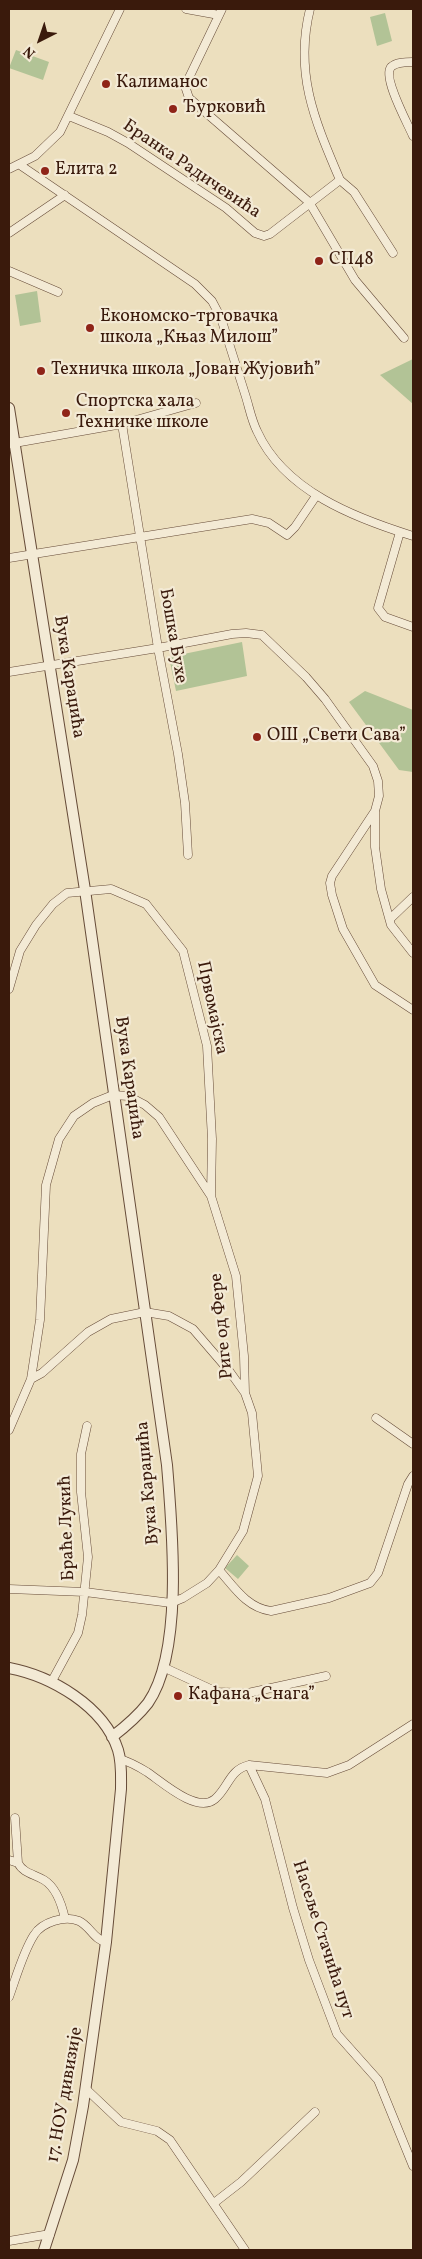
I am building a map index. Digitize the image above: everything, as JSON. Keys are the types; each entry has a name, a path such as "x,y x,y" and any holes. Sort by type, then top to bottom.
{"street":[{"path":"9,169 35,156 50,144 60,132 120,9"},
{"path":"186,9 220,12 185,86 189,98 309,202 355,280 404,338"},
{"path":"310,9 307,22 304,67 307,92 319,130 340,180 354,192 393,253"},
{"path":"413,62 398,63 389,72 390,86 413,136"},
{"name":"Бранка Радичевића","path":"69,116 108,132 128,143 226,208 255,233 264,236 270,234 309,202 340,180"},
{"path":"20,165 163,261 195,284 212,301 221,318 256,431 268,450 282,466 316,496 374,523 413,536"},
{"path":"9,232 65,195"},
{"path":"9,271 58,292"},
{"path":"12,444 122,424 196,403"},
{"name":"Вука Караџића","path":"9,408 12,444 32,554 85,890 168,1475 172,1532 168,1644 163,1667 148,1703 112,1737"},
{"name":"Бошка Бухе","path":"122,424 158,648 184,793 188,854"},
{"path":"9,558 252,519 270,523 287,535 295,527 316,496"},
{"path":"400,532 378,608 385,617 413,627"},
{"path":"9,672 232,634 262,635 312,684 373,766 378,781 379,796 375,811 375,846 382,889 390,920 413,953"},
{"path":"375,811 332,876 330,883 332,895 343,929 375,985 413,1010"},
{"name":"Првомајска","path":"9,989 20,951 36,925 53,904 68,893 111,888 146,904 184,951 207,1046 212,1139 211,1196"},
{"path":"390,920 413,896"},
{"path":"9,1430 31,1379 40,1320 46,1186 59,1140 74,1116 93,1103 113,1095"},
{"name":"Риге од Фере","path":"113,1095 128,1096 145,1105 159,1117 211,1196 236,1276 244,1356 245,1393"},
{"path":"9,1589 85,1592 171,1602 183,1598 208,1583 219,1570 243,1531 258,1476 252,1412 245,1393 230,1372 193,1329 169,1316 145,1312 111,1319 88,1332 42,1373 31,1379"},
{"path":"376,1418 413,1444"},
{"name":"Браће Лукић","path":"52,1681 78,1633 85,1592 88,1557 82,1492 81,1454 87,1426"},
{"path":"219,1570 247,1602 263,1610 271,1611 329,1598 370,1583 378,1573 408,1484 413,1476"},
{"path":"163,1667 217,1692 248,1693 326,1676"},
{"path":"9,1668 52,1681 80,1701 112,1737"},
{"path":"120,1759 140,1768 189,1800 199,1803 213,1800 237,1769 249,1765 327,1773 350,1765 413,1724"},
{"name":"17. НОУ дивизије","path":"44,2250 73,2160 86,2089 106,1942 121,1789 120,1759 112,1737"},
{"name":"Насеље Стачића пут","path":"249,1765 265,1799 293,1908 309,1960 337,2034 378,2080 413,2166"},
{"path":"15,1818 18,1863 21,1869 45,1881 51,1887 59,1900 65,1919"},
{"path":"9,1860 18,1863"},
{"path":"9,1997 34,1934 53,1922 65,1919 80,1922 98,1939 106,1942"},
{"path":"86,2089 121,2122 162,2133 170,2140 245,2250"},
{"path":"214,2203 241,2182 315,2112"},
{"path":"9,2241 50,2234"}],"green space":[{"path":"385,13 392,41 377,46 370,17"},
{"path":"16,50 49,62 43,80 9,68"},
{"path":"37,291 41,322 20,326 15,295"},
{"path":"413,359 413,404 380,375"},
{"path":"242,642 247,676 176,691 169,657"},
{"path":"365,691 413,710 413,772 399,770 349,702"},
{"path":"237,1555 249,1566 238,1579 225,1568"}],"place":[{"name":"Калиманос","path":"106,84"},
{"name":"Ђурковић","path":"173,109"},
{"name":"Елита 2","path":"45,171"},
{"name":"СП48","path":"319,261"},
{"name":"Економско-трговачка школа „Књаз Милош”","path":"90,328"},
{"name":"Техничка школа „Јован Жујовић”","path":"41,371"},
{"name":"Спортска хала Техничке школе","path":"66,413"},
{"name":"ОШ „Свети Сава”","path":"257,737"},
{"name":"Кафана „Снага”","path":"178,1696"}]}
